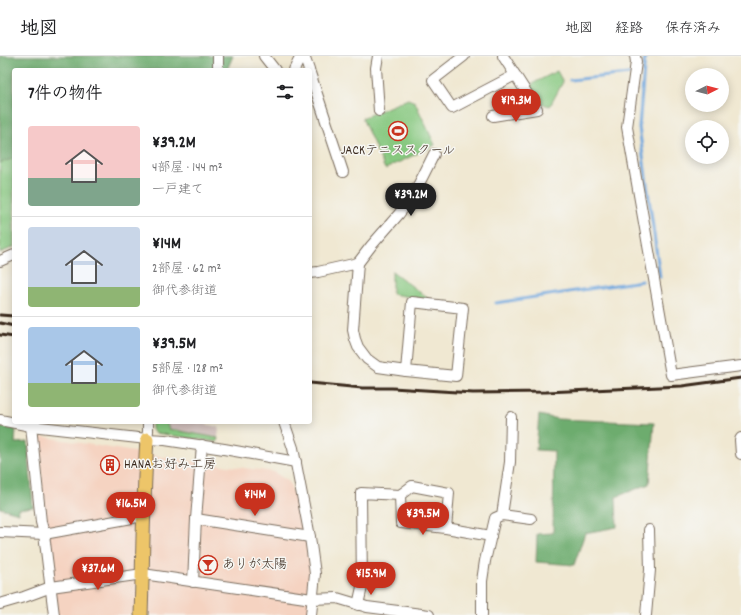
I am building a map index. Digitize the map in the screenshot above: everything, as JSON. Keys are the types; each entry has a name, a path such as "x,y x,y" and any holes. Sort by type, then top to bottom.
{"main road":[{"path":"141,615 143,516 147,439"}],"street":[{"path":"218,56 218,68"},
{"path":"264,56 273,68"},
{"path":"295,68 301,56"},
{"path":"304,56 308,68"},
{"path":"378,56 376,68 379,111"},
{"path":"464,56 433,80 452,108 515,75"},
{"path":"493,116 537,109 503,56"},
{"path":"635,56 636,62 627,127 671,374 741,366"},
{"path":"312,79 343,172"},
{"path":"406,371 412,302 462,308 456,376 406,371 378,367 367,359 358,347 355,340 354,330 358,263 413,195 434,154"},
{"path":"0,261 12,256"},
{"path":"312,273 358,263"},
{"path":"502,514 510,462 512,417"},
{"path":"0,420 12,422"},
{"path":"21,424 202,445 296,462"},
{"path":"147,439 148,424"},
{"path":"285,424 293,448 310,537 315,574 311,615"},
{"path":"31,426 41,522 44,534 54,615"},
{"path":"741,438 741,454"},
{"path":"193,582 202,445"},
{"path":"363,609 362,493 400,495 412,486 449,493 446,528"},
{"path":"400,495 401,523 446,528 491,536"},
{"path":"482,615 482,582 485,561 495,518 502,514 531,519"},
{"path":"0,532 44,534 143,516"},
{"path":"196,519 310,537"},
{"path":"646,615 650,570 649,530"},
{"path":"0,604 51,587 143,574 312,599 337,598 363,609 429,615"}],"shaded area":[{"path":"167,424 204,424 219,427 218,438 169,429"},
{"path":"40,436 169,458 274,472 289,482 310,537 311,615 54,615 44,534"}],"green space":[{"path":"0,56 12,68 12,248 0,253"},
{"path":"0,56 233,56 228,68 12,68 12,159 0,163"},
{"path":"557,71 563,82 550,106 539,103 530,85"},
{"name":"JACKテニススクール","path":"408,99 415,102 435,145 385,169 362,118"},
{"path":"392,271 430,300 392,294"},
{"path":"539,415 558,419 654,423 649,484 616,497 617,527 585,533 574,565 536,562 537,534 553,533 554,451 536,450"},
{"path":"152,424 167,424 169,429 218,438 217,442 155,433 152,429"},
{"path":"0,427 16,429 15,443 28,442 33,507 18,509 19,513 0,508"}],"waterway":[{"path":"645,56 639,127 660,277"},
{"path":"570,80 629,74"},
{"path":"496,303 642,281"}],"railway":[{"path":"0,315 12,316"},
{"path":"0,323 12,326"},
{"path":"0,335 12,337"},
{"path":"312,383 362,388 392,388 473,393 546,392 682,386 741,378"}],"place":[{"name":"JACKテニススクール","path":"398,131"},
{"name":"HANAお好み工房","path":"110,465"},
{"name":"ありが太陽","path":"208,565"}]}
